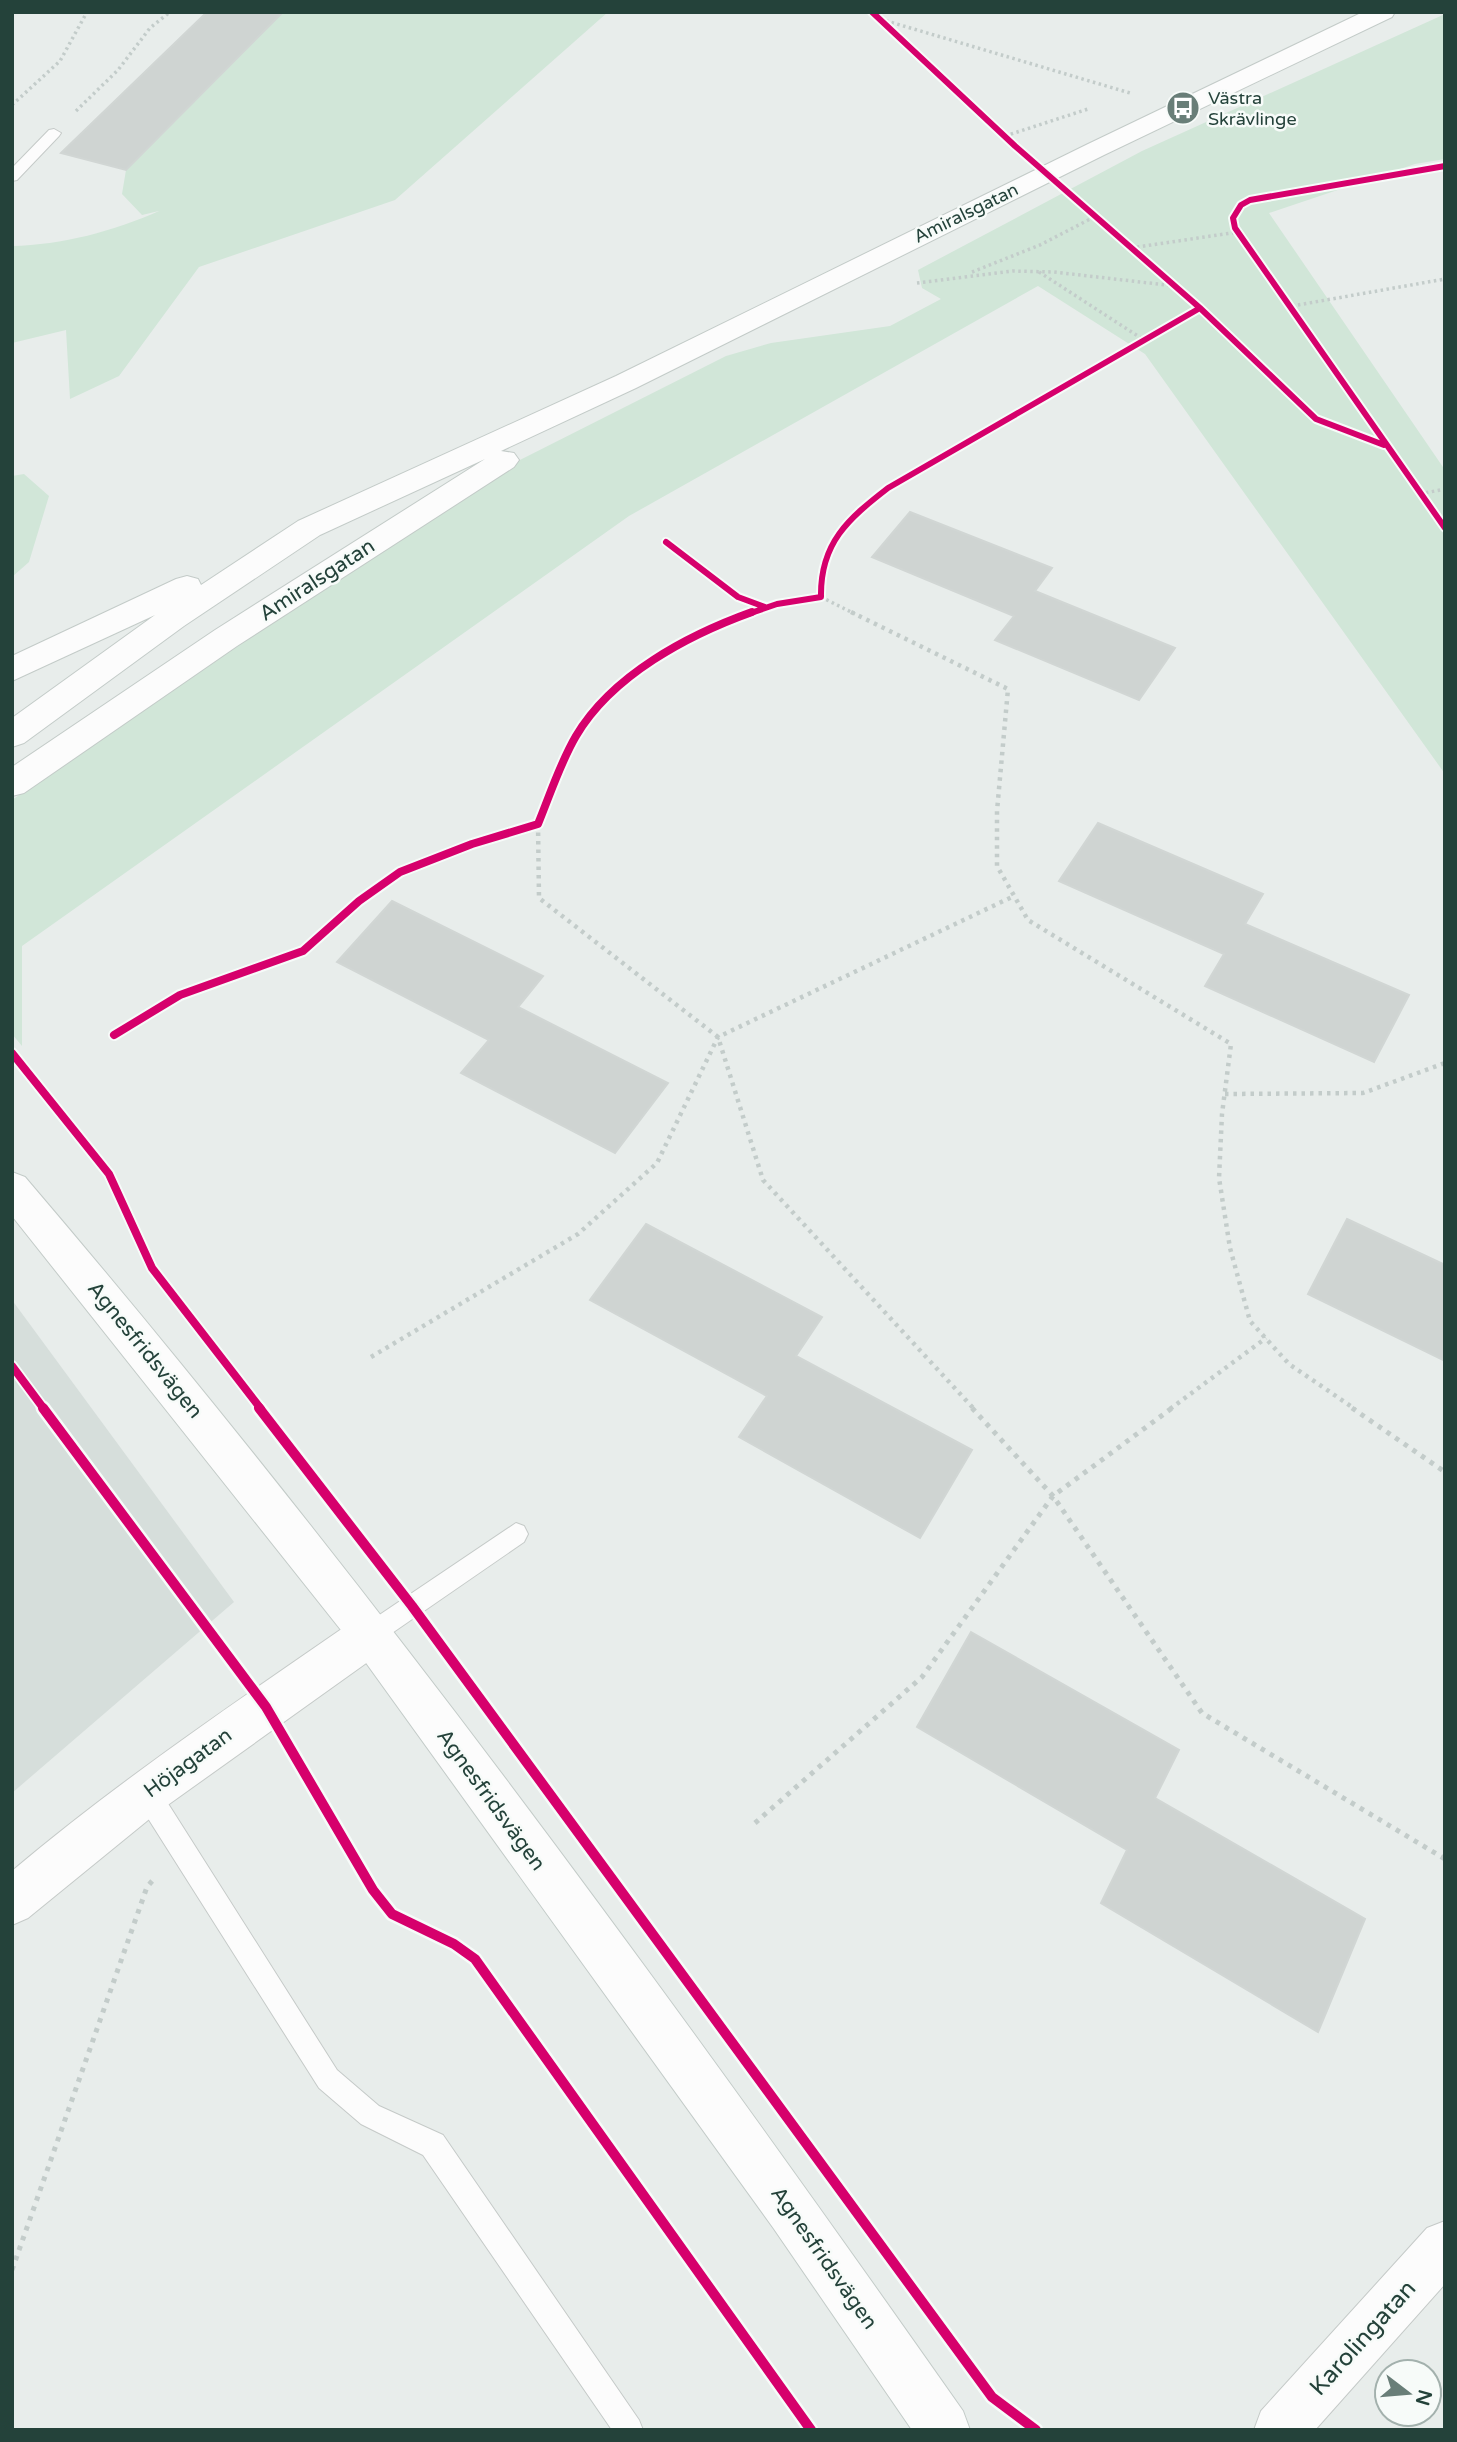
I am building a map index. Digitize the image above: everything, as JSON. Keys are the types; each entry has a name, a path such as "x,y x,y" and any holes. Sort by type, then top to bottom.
{"main road":[{"name":"Amiralsgatan","path":"12,735 173,618 309,528 625,382 1094,150 1383,12"},
{"name":"Amiralsgatan","path":"12,784 226,638 625,382"},
{"path":"12,670 309,528"},
{"name":"Agnesfridsvägen","path":"12,1188 94,1286 371,1634 792,2211 944,2430"},
{"name":"Höjagatan","path":"12,1902 65,1855 146,1792 371,1634"},
{"name":"Karolingatan","path":"1280,2430 1445,2246"}],"lane":[{"path":"12,177 54,132"},
{"path":"371,1634 516,1534"},
{"path":"146,1792 328,2079 370,2115 433,2145 629,2430"}],"path":[{"path":"12,106 60,61 87,12"},
{"path":"54,132 118,70 150,28 170,12"},
{"path":"876,16 899,37"},
{"path":"876,16 1140,96 1129,99"},
{"path":"1005,136 1098,106"},
{"path":"995,127 1015,146"},
{"path":"1086,207 1105,224"},
{"path":"965,275 1040,245 1096,216"},
{"path":"1233,218 1244,241"},
{"path":"1131,248 1238,232"},
{"path":"1122,240 1140,256"},
{"path":"1158,271 1183,293"},
{"path":"1038,272 1144,340"},
{"path":"910,284 965,275 1038,272 1175,286"},
{"path":"1292,306 1445,279"},
{"path":"1285,297 1300,318"},
{"path":"1132,347 1155,334"},
{"path":"1413,484 1429,506"},
{"path":"1420,494 1445,489"},
{"path":"809,600 821,593 1008,689 997,811 997,866 1028,920 1231,1044 1219,1178 1230,1248 1250,1321 1289,1364 1445,1472"},
{"path":"544,811 533,825 539,898 718,1037 762,1181 1053,1496 1202,1713 1445,1859"},
{"path":"371,1357 579,1234 657,1163 718,1037 1014,896"},
{"path":"1225,1094 1363,1093 1445,1063"},
{"path":"755,1823 922,1677 1053,1496 1266,1338"},
{"path":"12,2270 147,1887 181,1847"}],"shaded area":[{"path":"12,1300 234,1602 12,1793"}],"green space":[{"path":"283,12 608,12 395,200 199,267 119,376 70,399 66,330 12,343 12,246 87,236 159,211 142,215 122,194 126,170"},
{"path":"1445,14 1445,159 1415,164 1269,213 1445,470 1445,774 1145,354 1038,286 629,516 22,946 22,1046 12,1034 12,800 187,676 510,465 726,356 771,343 890,326 941,299 922,288 918,270 1142,151"},
{"path":"24,474 49,496 29,562 12,577 12,476"}],"building":[{"path":"207,12 283,12 126,170 61,153"},
{"path":"910,512 1052,568 1035,591 1175,648 1139,700 995,640 1014,616 872,557"},
{"path":"1098,823 1263,894 1245,924 1409,995 1374,1062 1205,986 1224,954 1059,881"},
{"path":"392,901 543,976 518,1007 668,1083 615,1153 461,1073 489,1040 337,962"},
{"path":"1347,1219 1445,1265 1445,1361 1308,1294"},
{"path":"646,1224 822,1317 796,1356 972,1450 920,1538 739,1437 767,1396 590,1300"},
{"path":"971,1632 1179,1750 1155,1798 1365,1919 1318,2032 1101,1903 1127,1850 917,1727"}],"cycle path":[{"path":"872,12 1015,146 1200,308 1316,419 1384,445"},
{"path":"1445,166 1250,200 1241,205 1233,218 1235,228 1445,528"},
{"path":"114,1035 180,995 303,951 359,901 400,872 472,844 538,824 576,735 591,714 633,675 686,642 739,617 770,606 821,597 824,562 830,547 849,522 888,488 1200,308"},
{"path":"666,542 738,597 765,607"},
{"path":"12,1053 109,1174 152,1268 412,1606 992,2397 1036,2430"},
{"path":"12,1366 266,1707 373,1890 392,1914 454,1944 475,1959 811,2430"}],"place":[{"name":"Västra Skrävlinge","path":"1183,108"}]}
